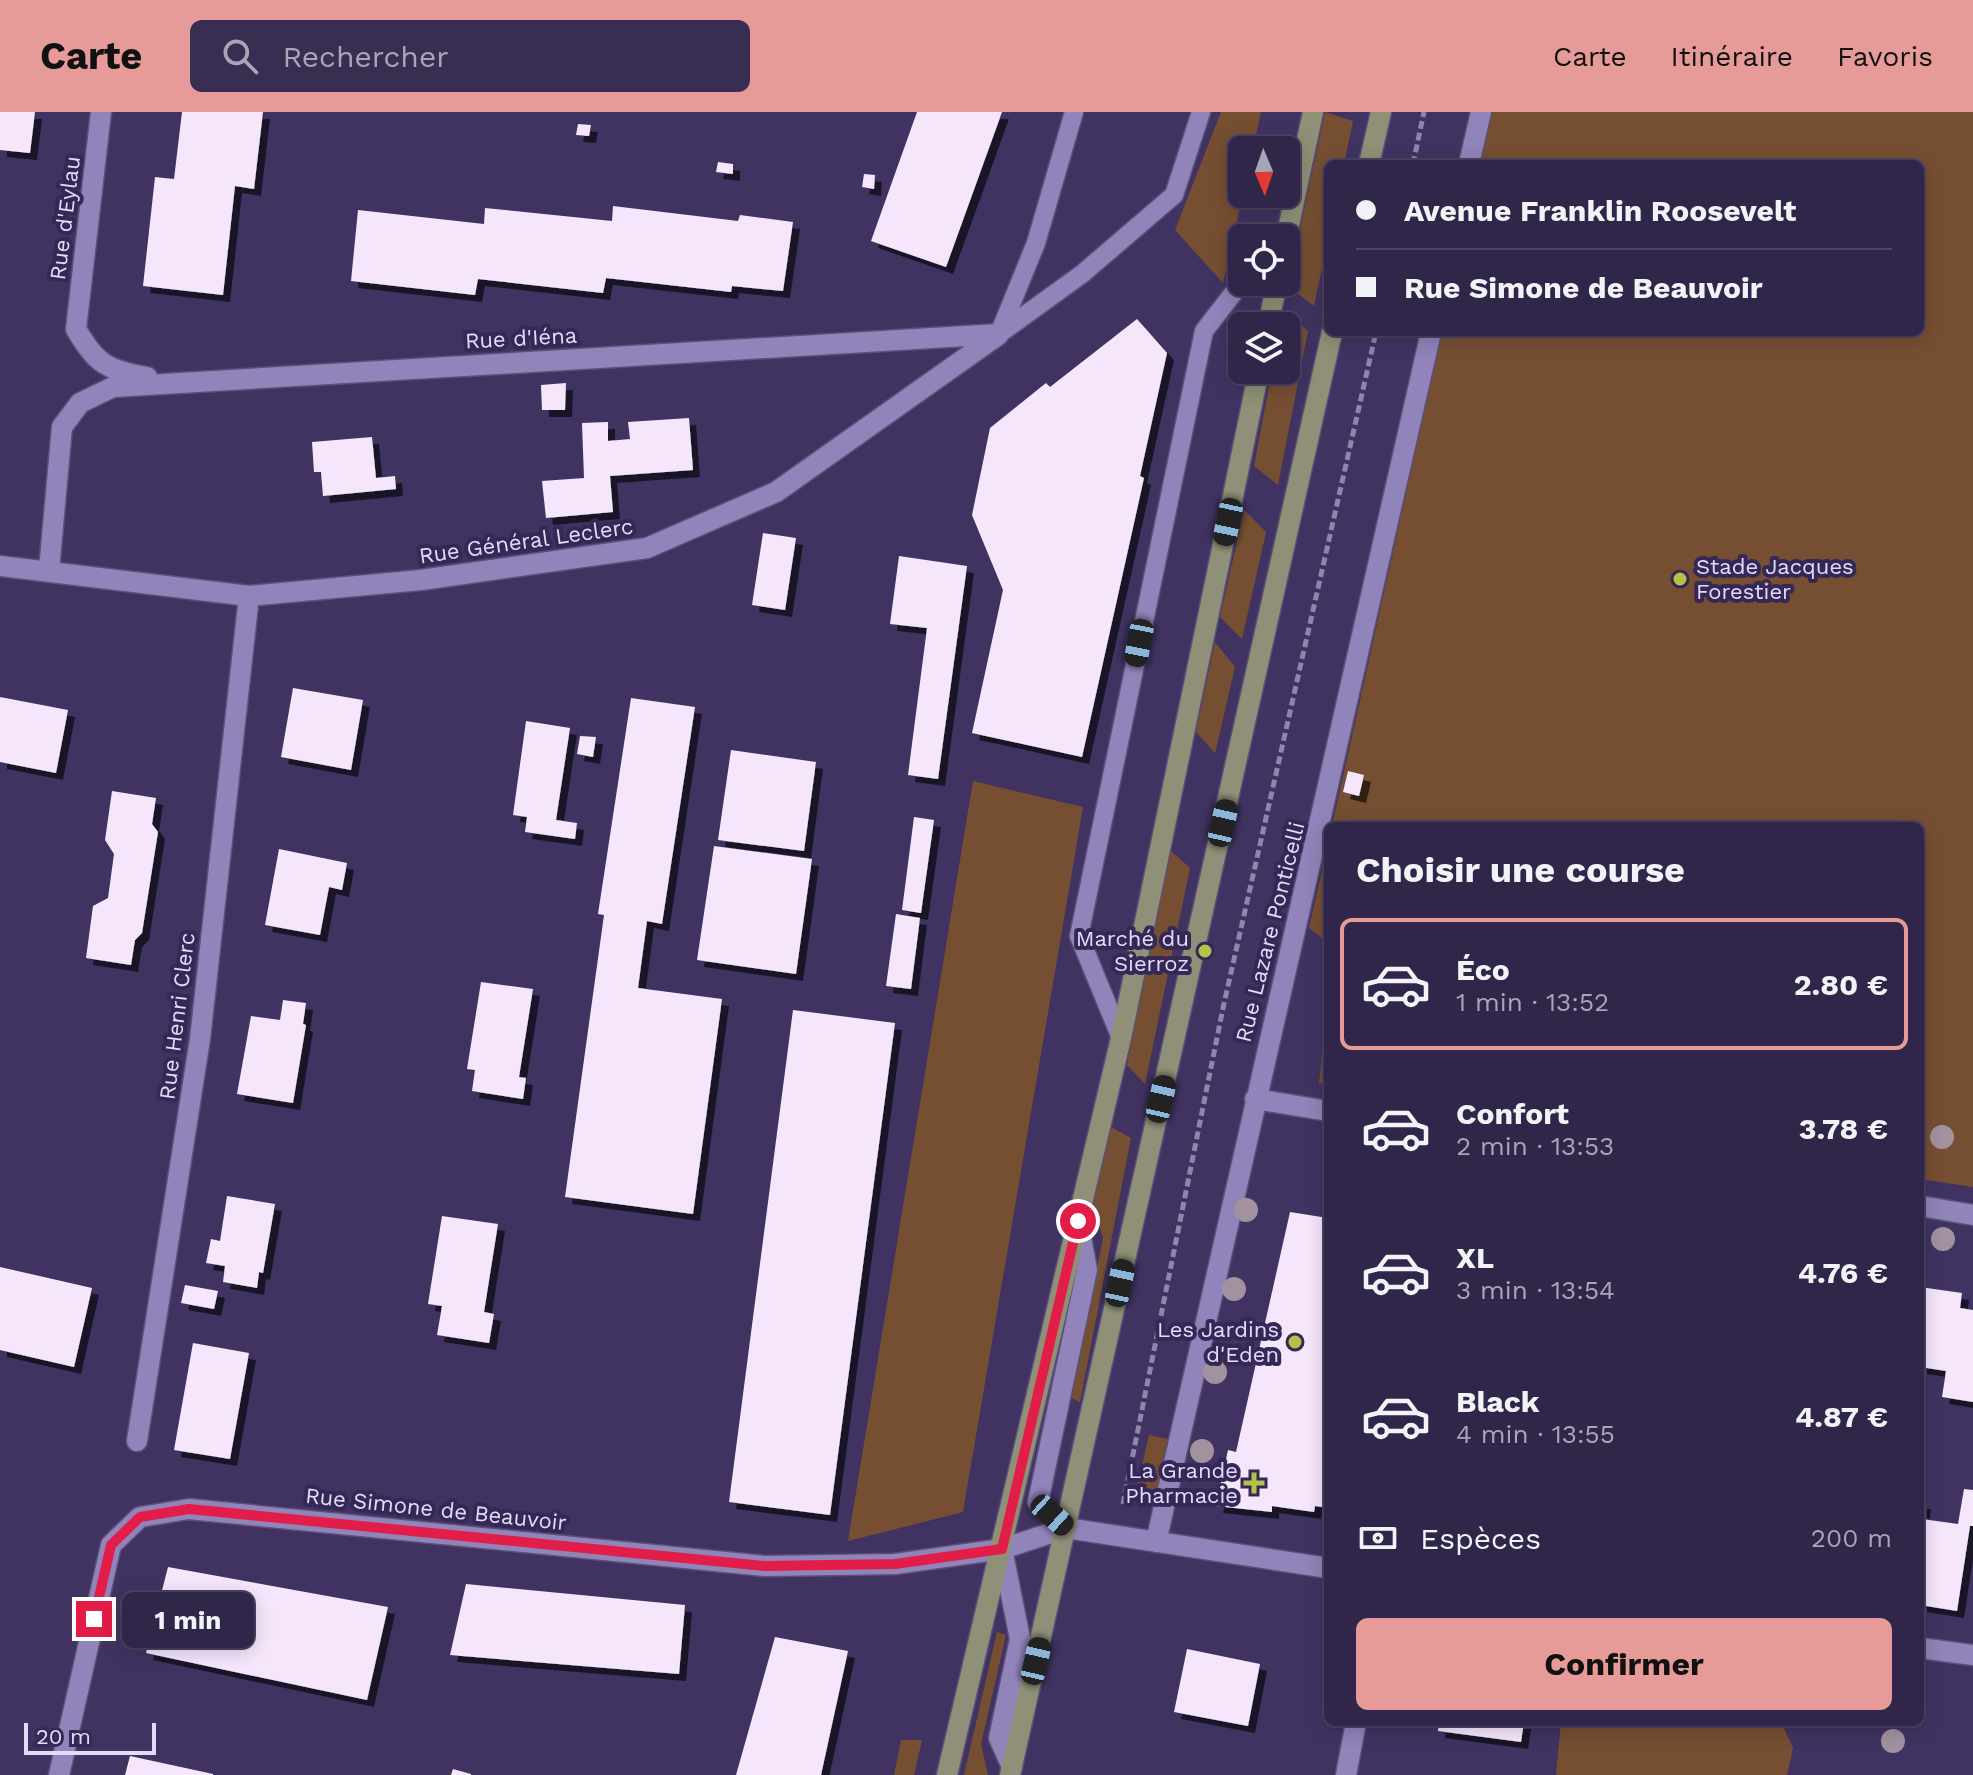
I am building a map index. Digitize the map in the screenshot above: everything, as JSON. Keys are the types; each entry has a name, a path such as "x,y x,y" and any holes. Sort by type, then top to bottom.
{"main road":[{"path":"1289,224 1313,112"},
{"path":"1370,160 1381,112"},
{"path":"1011,1771 1331,336"},
{"path":"947,1775 1121,1038 1256,384"}],"street":[{"name":"Rue d'Eylau","path":"101,112 76,329 91,356 116,372 178,382"},
{"path":"1470,160 1481,112"},
{"name":"Rue d'Iéna","path":"49,570 62,427 80,403 113,387 999,334"},
{"name":"Rue Général Leclerc","path":"0,566 249,596 421,580 647,548 776,492 999,334"},
{"name":"Rue Lazare Ponticelli","path":"1156,1542 1430,336"},
{"name":"Rue Henri Clerc","path":"137,1441 200,1039 249,596"},
{"path":"1255,1099 1324,1110"},
{"path":"1924,1207 1973,1215"},
{"path":"1078,1221 1087,1270 1038,1502 1066,1528 1324,1567"},
{"name":"Rue Simone de Beauvoir","path":"59,1775 111,1545 140,1517 189,1509 765,1566 895,1564 1002,1549 1066,1528"},
{"path":"1002,1549 1020,1639 999,1738 1011,1771"},
{"path":"1924,1649 1973,1655"},
{"path":"1346,1775 1355,1726"}],"lane":[{"path":"999,334 1036,243 1074,112"},
{"path":"999,334 1082,274 1174,195 1201,112"},
{"path":"1121,1038 1079,936 1204,331 1231,296"}],"path":[{"path":"1414,160 1424,112"},
{"path":"1116,1536 1223,1008 1375,336"}],"shaded area":[{"path":"1221,112 1261,112 1256,136 1228,136 1228,208 1240,208 1236,224 1228,224 1228,261 1223,283 1175,230"},
{"path":"1325,112 1353,121 1345,160 1324,160 1324,259 1314,306 1300,295 1300,230"},
{"name":"Stade Jacques Forestier","path":"1491,112 1973,112 1973,1187 1924,1180 1924,822 1333,822 1441,336 1924,336 1924,160 1481,160"},
{"path":"1300,324 1308,331 1300,372"},
{"path":"1269,384 1298,384 1278,485 1254,466"},
{"path":"1244,510 1266,532 1242,639 1220,617"},
{"path":"1215,642 1235,667 1215,753 1196,732"},
{"path":"973,781 1083,807 963,1512 848,1541"},
{"path":"1170,850 1190,868 1145,1084 1127,1065"},
{"path":"1324,862 1324,940 1309,928"},
{"path":"1324,1034 1324,1084 1319,1083"},
{"path":"1111,1127 1131,1138 1080,1402 1071,1398 1103,1238 1092,1201"},
{"path":"1149,1435 1172,1440 1159,1494 1150,1504 1144,1504 1136,1492"},
{"path":"997,1632 1006,1635 981,1744 988,1775 964,1775"},
{"path":"1561,1726 1783,1726 1793,1748 1787,1775 1556,1775"},
{"path":"901,1740 922,1740 914,1775 894,1775"}],"building":[{"path":"0,112 35,112 30,153 0,150"},
{"path":"182,112 263,112 254,189 235,186 223,295 143,286 155,177 174,179"},
{"path":"917,112 1002,112 946,267 871,241"},
{"path":"578,124 591,125 589,136 576,135"},
{"path":"718,162 733,164 733,174 716,172"},
{"path":"864,174 875,175 874,189 862,187"},
{"path":"613,206 738,221 740,215 793,222 783,291 732,286 731,292 606,278 603,293 478,279 475,295 351,281 358,210 484,224 485,208 612,221"},
{"path":"1137,319 1167,353 1140,476 1144,478 1082,757 972,733 1003,590 972,515 990,428 1046,383 1050,387"},
{"path":"566,383 565,410 542,410 541,385"},
{"path":"689,418 693,470 610,476 613,512 546,518 542,481 584,478 582,423 608,422 608,441 630,439 628,422"},
{"path":"372,437 376,478 395,476 396,489 323,496 321,472 314,472 312,442"},
{"path":"763,533 796,538 785,610 752,605"},
{"path":"899,556 967,566 938,779 908,775 927,628 890,624"},
{"path":"293,688 363,700 351,770 281,757"},
{"path":"0,697 68,710 56,773 0,762"},
{"path":"631,698 695,707 662,924 647,921 638,988 722,999 693,1214 565,1197 604,915 598,914"},
{"path":"526,721 570,728 556,820 577,823 575,839 525,832 527,817 513,815"},
{"path":"580,736 596,737 593,757 577,754"},
{"path":"731,750 816,762 804,851 718,840"},
{"path":"1348,771 1364,775 1359,796 1343,792"},
{"path":"112,791 156,798 152,824 158,832 142,933 135,940 131,965 86,958 93,906 108,898 114,854 105,840"},
{"path":"914,817 934,820 921,913 902,910"},
{"path":"714,846 812,859 796,974 697,960"},
{"path":"279,849 347,863 342,890 329,887 320,935 265,925"},
{"path":"896,914 920,918 911,989 886,986"},
{"path":"481,982 533,989 519,1077 526,1078 523,1099 472,1091 475,1070 467,1069"},
{"path":"283,1000 306,1003 303,1024 306,1025 293,1103 237,1094 251,1016 280,1020"},
{"path":"793,1010 895,1023 830,1515 729,1502"},
{"path":"227,1196 275,1204 263,1273 259,1272 257,1288 223,1282 225,1266 206,1263 211,1239 220,1241"},
{"name":"Les Jardins d'Eden","path":"1290,1212 1324,1217 1324,1507 1315,1506 1314,1512 1272,1506 1272,1512 1216,1506 1228,1450 1236,1452"},
{"path":"442,1216 498,1224 484,1312 494,1314 489,1343 437,1335 442,1306 428,1304"},
{"path":"0,1267 92,1288 74,1367 0,1350"},
{"path":"185,1285 218,1291 214,1309 181,1303"},
{"path":"1924,1288 1962,1293 1960,1308 1973,1310 1973,1402 1942,1397 1946,1371 1924,1368"},
{"path":"193,1343 249,1353 230,1459 174,1450"},
{"path":"1964,1489 1973,1490 1973,1526 1970,1526 1957,1611 1924,1606 1924,1519 1958,1524"},
{"path":"168,1567 388,1607 367,1700 146,1653"},
{"path":"466,1584 685,1605 679,1674 450,1655"},
{"path":"775,1637 848,1651 821,1775 736,1775"},
{"path":"1187,1649 1260,1664 1248,1726 1174,1712"},
{"path":"1439,1726 1523,1726 1521,1742 1438,1731"},
{"path":"130,1756 213,1774 213,1775 125,1775"},
{"path":"453,1769 471,1774 471,1775 451,1775"}],"place":[{"name":"Stade Jacques Forestier","path":"1680,579"},
{"name":"Marché du Sierroz","path":"1205,951"},
{"name":"Les Jardins d'Eden","path":"1295,1342"},
{"name":"La Grande Pharmacie","path":"1254,1483"}],"route":[{"path":"94,1619 111,1545 140,1517 189,1509 765,1566 895,1564 1002,1549 1078,1221"}]}
